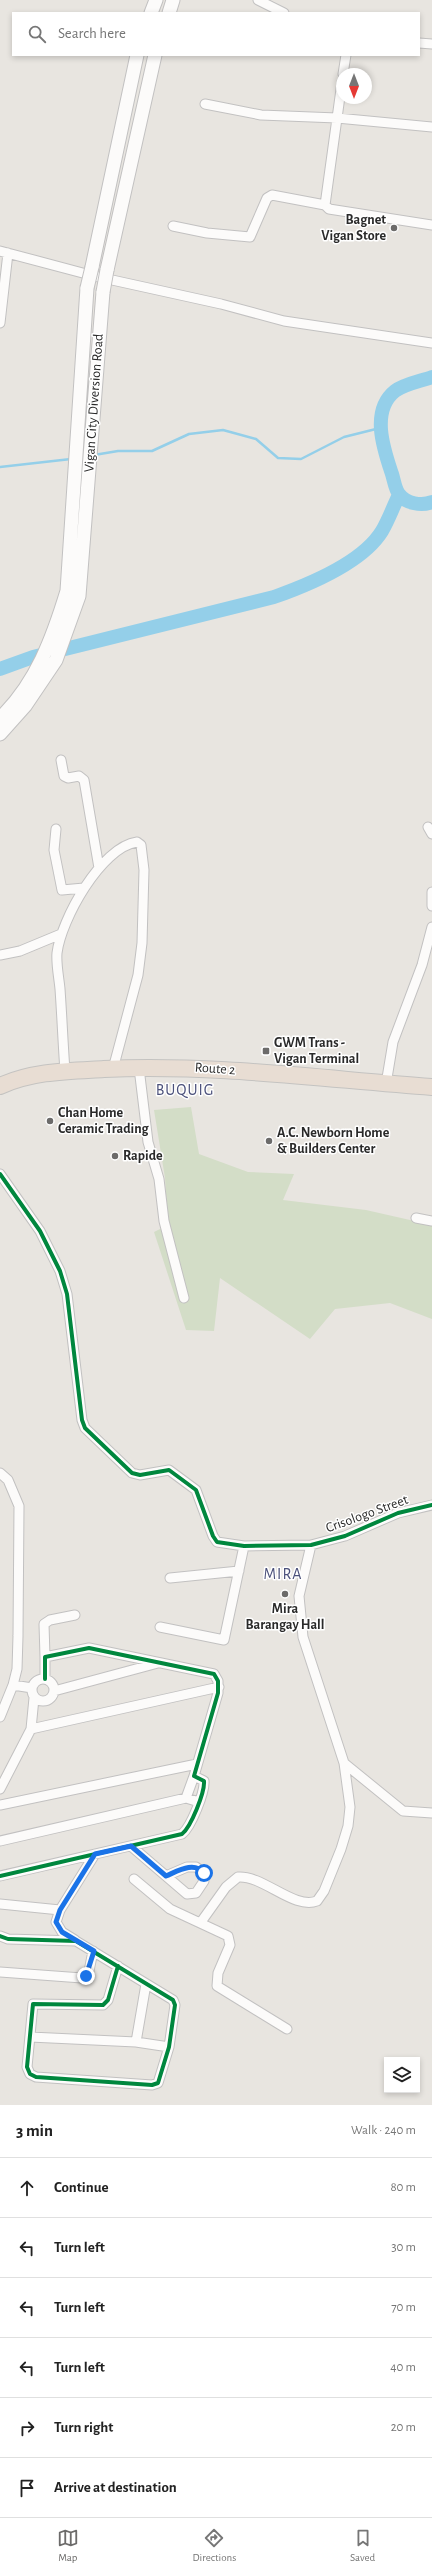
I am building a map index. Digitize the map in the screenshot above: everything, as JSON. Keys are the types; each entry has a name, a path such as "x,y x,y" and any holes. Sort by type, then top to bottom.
{"highway":[{"name":"Route 2","path":"0,1086 25,1077 65,1071 139,1068 208,1068 432,1087"}],"main road":[{"path":"152,12 156,0"},
{"path":"169,12 173,0"},
{"name":"Vigan City Diversion Road","path":"0,718 16,699 42,661 52,639 67,591 87,288 137,56"},
{"name":"Vigan City Diversion Road","path":"0,734 25,706 56,660 79,596 91,440 107,270 155,56"}],"street":[{"path":"258,0 282,12"},
{"path":"420,43 432,44"},
{"path":"344,68 346,56"},
{"path":"205,104 261,115 337,118 432,127"},
{"path":"325,205 339,104"},
{"path":"173,226 208,233 250,237 270,195 325,205 329,209 432,225"},
{"path":"0,323 4,252 94,276 221,304 284,321 432,342"},
{"path":"61,760 64,776 79,776 84,780 99,868"},
{"path":"56,828 54,850 62,890 84,888"},
{"path":"65,1071 57,955 61,934 84,888 99,868 129,843 137,842 140,845 144,870 142,943 138,975 113,1069"},
{"path":"432,892 432,906"},
{"path":"386,1084 393,1042 422,965 432,927"},
{"path":"0,955 20,951 61,934"},
{"path":"139,1068 148,1142 159,1179 164,1221 184,1298"},
{"name":"Crisologo Street","path":"0,1174 40,1232 60,1270 68,1294 82,1420 85,1428 136,1475 169,1470 196,1490 214,1539 221,1543 244,1546 311,1545 345,1536 398,1513 432,1504"},
{"path":"416,1218 432,1221"},
{"path":"0,1473 8,1480 19,1506 17,1669 13,1685 0,1717"},
{"path":"202,1922 226,1887 238,1877 252,1879 307,1903 317,1900 320,1897 341,1849 350,1818 344,1763 303,1637 300,1596 311,1545"},
{"path":"160,1627 224,1640 244,1546"},
{"path":"170,1578 238,1571"},
{"path":"45,1679 44,1624 50,1620 75,1615"},
{"path":"45,1657 89,1648 214,1674 219,1687 198,1764 186,1798"},
{"path":"54,1690 159,1662"},
{"path":"0,1788 31,1729 34,1698 32,1688 37,1681 45,1679 51,1682 54,1690 49,1700 43,1702 34,1698"},
{"path":"13,1685 32,1688"},
{"path":"31,1729 219,1687"},
{"path":"344,1763 403,1811 432,1812"},
{"path":"0,1805 198,1764"},
{"path":"0,1876 182,1834 190,1826 199,1802 204,1781 194,1776"},
{"path":"0,1842 186,1798 199,1802"},
{"path":"131,1846 166,1876"},
{"path":"95,1854 60,1910 56,1922 57,1926 76,1941 94,1951 118,1966 174,2002 176,2008 169,2047 161,2079 156,2084 36,2077 28,2072 33,2004 103,2005 108,2000 118,1966"},
{"path":"134,1879 170,1909 202,1922 228,1936 231,1941 218,1973 218,1986 287,2029"},
{"path":"0,1904 60,1910"},
{"path":"0,1936 8,1939 76,1941"},
{"path":"0,1972 82,1978 89,1971 94,1951"},
{"path":"136,2042 146,1984"},
{"path":"30,2037 136,2042 169,2047"}],"green space":[{"path":"191,1107 199,1154 248,1172 294,1174 283,1200 366,1210 432,1225 432,1319 390,1303 335,1309 310,1339 220,1278 214,1331 186,1330 154,1232 168,1225 165,1178 154,1110"}],"waterway":[{"path":"432,377 395,391 387,399 381,420 383,442 398,492 402,497 410,502 419,504 432,502"},
{"path":"94,455 118,451 152,451 189,434 223,430 256,439 278,458 301,459 344,437 380,428"},
{"path":"0,467 71,459"},
{"path":"0,669 33,657 274,597 303,586 334,571 362,553 382,531 399,495"}],"cycle path":[{"path":"0,1174 40,1231 60,1271 67,1294 82,1420 85,1428 132,1473 140,1475 169,1470 196,1490 213,1536 217,1542 244,1546 311,1545 345,1536 398,1513 432,1505"},
{"path":"0,1876 182,1834 193,1817 200,1801 204,1786 204,1781 194,1776 218,1693 218,1681 214,1674 89,1648 45,1657 45,1679"},
{"path":"0,1936 8,1939 76,1941 173,2000 175,2005 169,2047 158,2083 152,2085 36,2077 30,2074 27,2067 33,2004 103,2005 108,2000 118,1966"}],"place":[{"name":"Bagnet Vigan Store","path":"394,228"},
{"name":"GWM Trans - Vigan Terminal","path":"266,1051"},
{"name":"Chan Home Ceramic Trading","path":"50,1121"},
{"name":"A.C. Newborn Home & Builders Center","path":"269,1141"},
{"name":"Rapide","path":"115,1156"},
{"name":"Mira Barangay Hall","path":"285,1594"}],"district":[{"name":"BUQUIG","path":"185,1090"},
{"name":"MIRA","path":"283,1574"}],"route":[{"path":"86,1976 89,1971 94,1951 62,1932 57,1926 56,1922 60,1910 95,1854 131,1846 166,1876 188,1867 199,1868 204,1873"}]}
